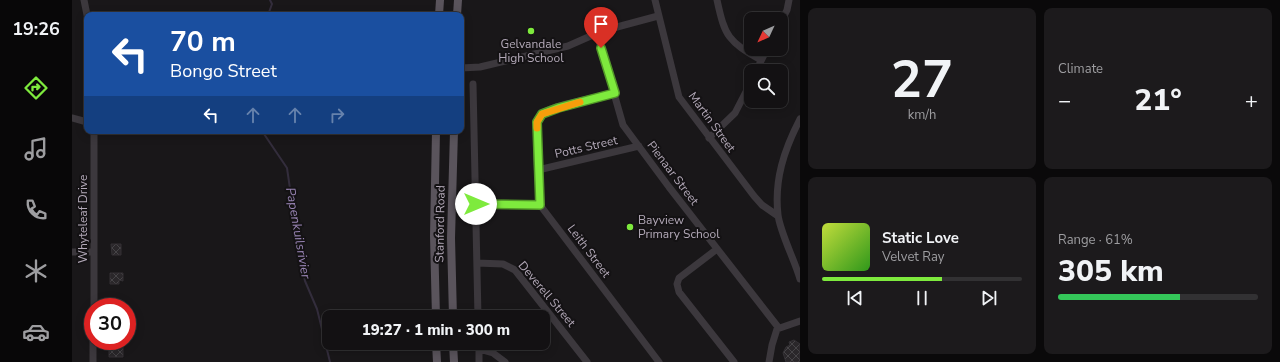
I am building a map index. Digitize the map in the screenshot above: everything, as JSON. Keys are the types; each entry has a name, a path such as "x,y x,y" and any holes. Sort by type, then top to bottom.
{"main road":[{"path":"439,12 440,0"},
{"path":"458,0 458,12"},
{"name":"Stanford Road","path":"436,134 434,236 436,310"},
{"name":"Stanford Road","path":"453,310 451,238 454,134"},
{"path":"436,350 437,362"},
{"path":"453,350 454,362"}],"street":[{"path":"84,0 86,12"},
{"name":"Martin Street","path":"654,0 679,97 758,201 778,216"},
{"path":"717,0 728,37 738,47 761,60"},
{"path":"785,12 789,0"},
{"path":"464,68 480,68 542,52 583,41 597,34 658,16"},
{"name":"Pienaar Street","path":"597,34 623,125 778,327"},
{"path":"759,64 763,56"},
{"path":"473,84 478,310"},
{"path":"476,204 540,205 537,122 542,114 558,108 615,93"},
{"path":"709,138 735,113 744,96"},
{"path":"72,118 84,121"},
{"path":"800,119 781,163 778,176 778,216 797,261 800,279"},
{"name":"Whyteleaf Drive","path":"94,134 94,298"},
{"name":"Potts Street","path":"538,170 639,146"},
{"name":"Leith Street","path":"540,205 659,362"},
{"path":"718,249 679,278 677,287 678,292 734,362"},
{"path":"72,252 94,252"},
{"name":"Deverell Street","path":"477,263 503,264 515,270 587,362"},
{"path":"769,362 774,337 778,327 800,321"},
{"path":"93,350 93,362"},
{"path":"479,350 479,362"},
{"path":"487,350 505,362"}],"building":[{"path":"111,244 121,244 121,255 112,255"},
{"path":"110,273 123,273 123,281 119,280 119,284 110,284"},
{"path":"794,340 800,344 800,362 786,362 783,353 786,347 790,345 789,342"},
{"path":"109,350 123,350 123,357 109,357"}],"waterway":[{"name":"Papenkuilsrivier","path":"269,12 272,4 270,0"},
{"name":"Papenkuilsrivier","path":"264,134 287,168 300,258 305,281 317,309 330,362"}],"slow traffic":[{"path":"537,128 539,116 542,114 580,102"}],"place":[{"name":"Gelvandale High School","path":"531,31"},
{"name":"Bayview Primary School","path":"630,227"}],"route":[{"path":"476,204 540,205 537,129 539,116 558,108 615,93 601,48"}]}
